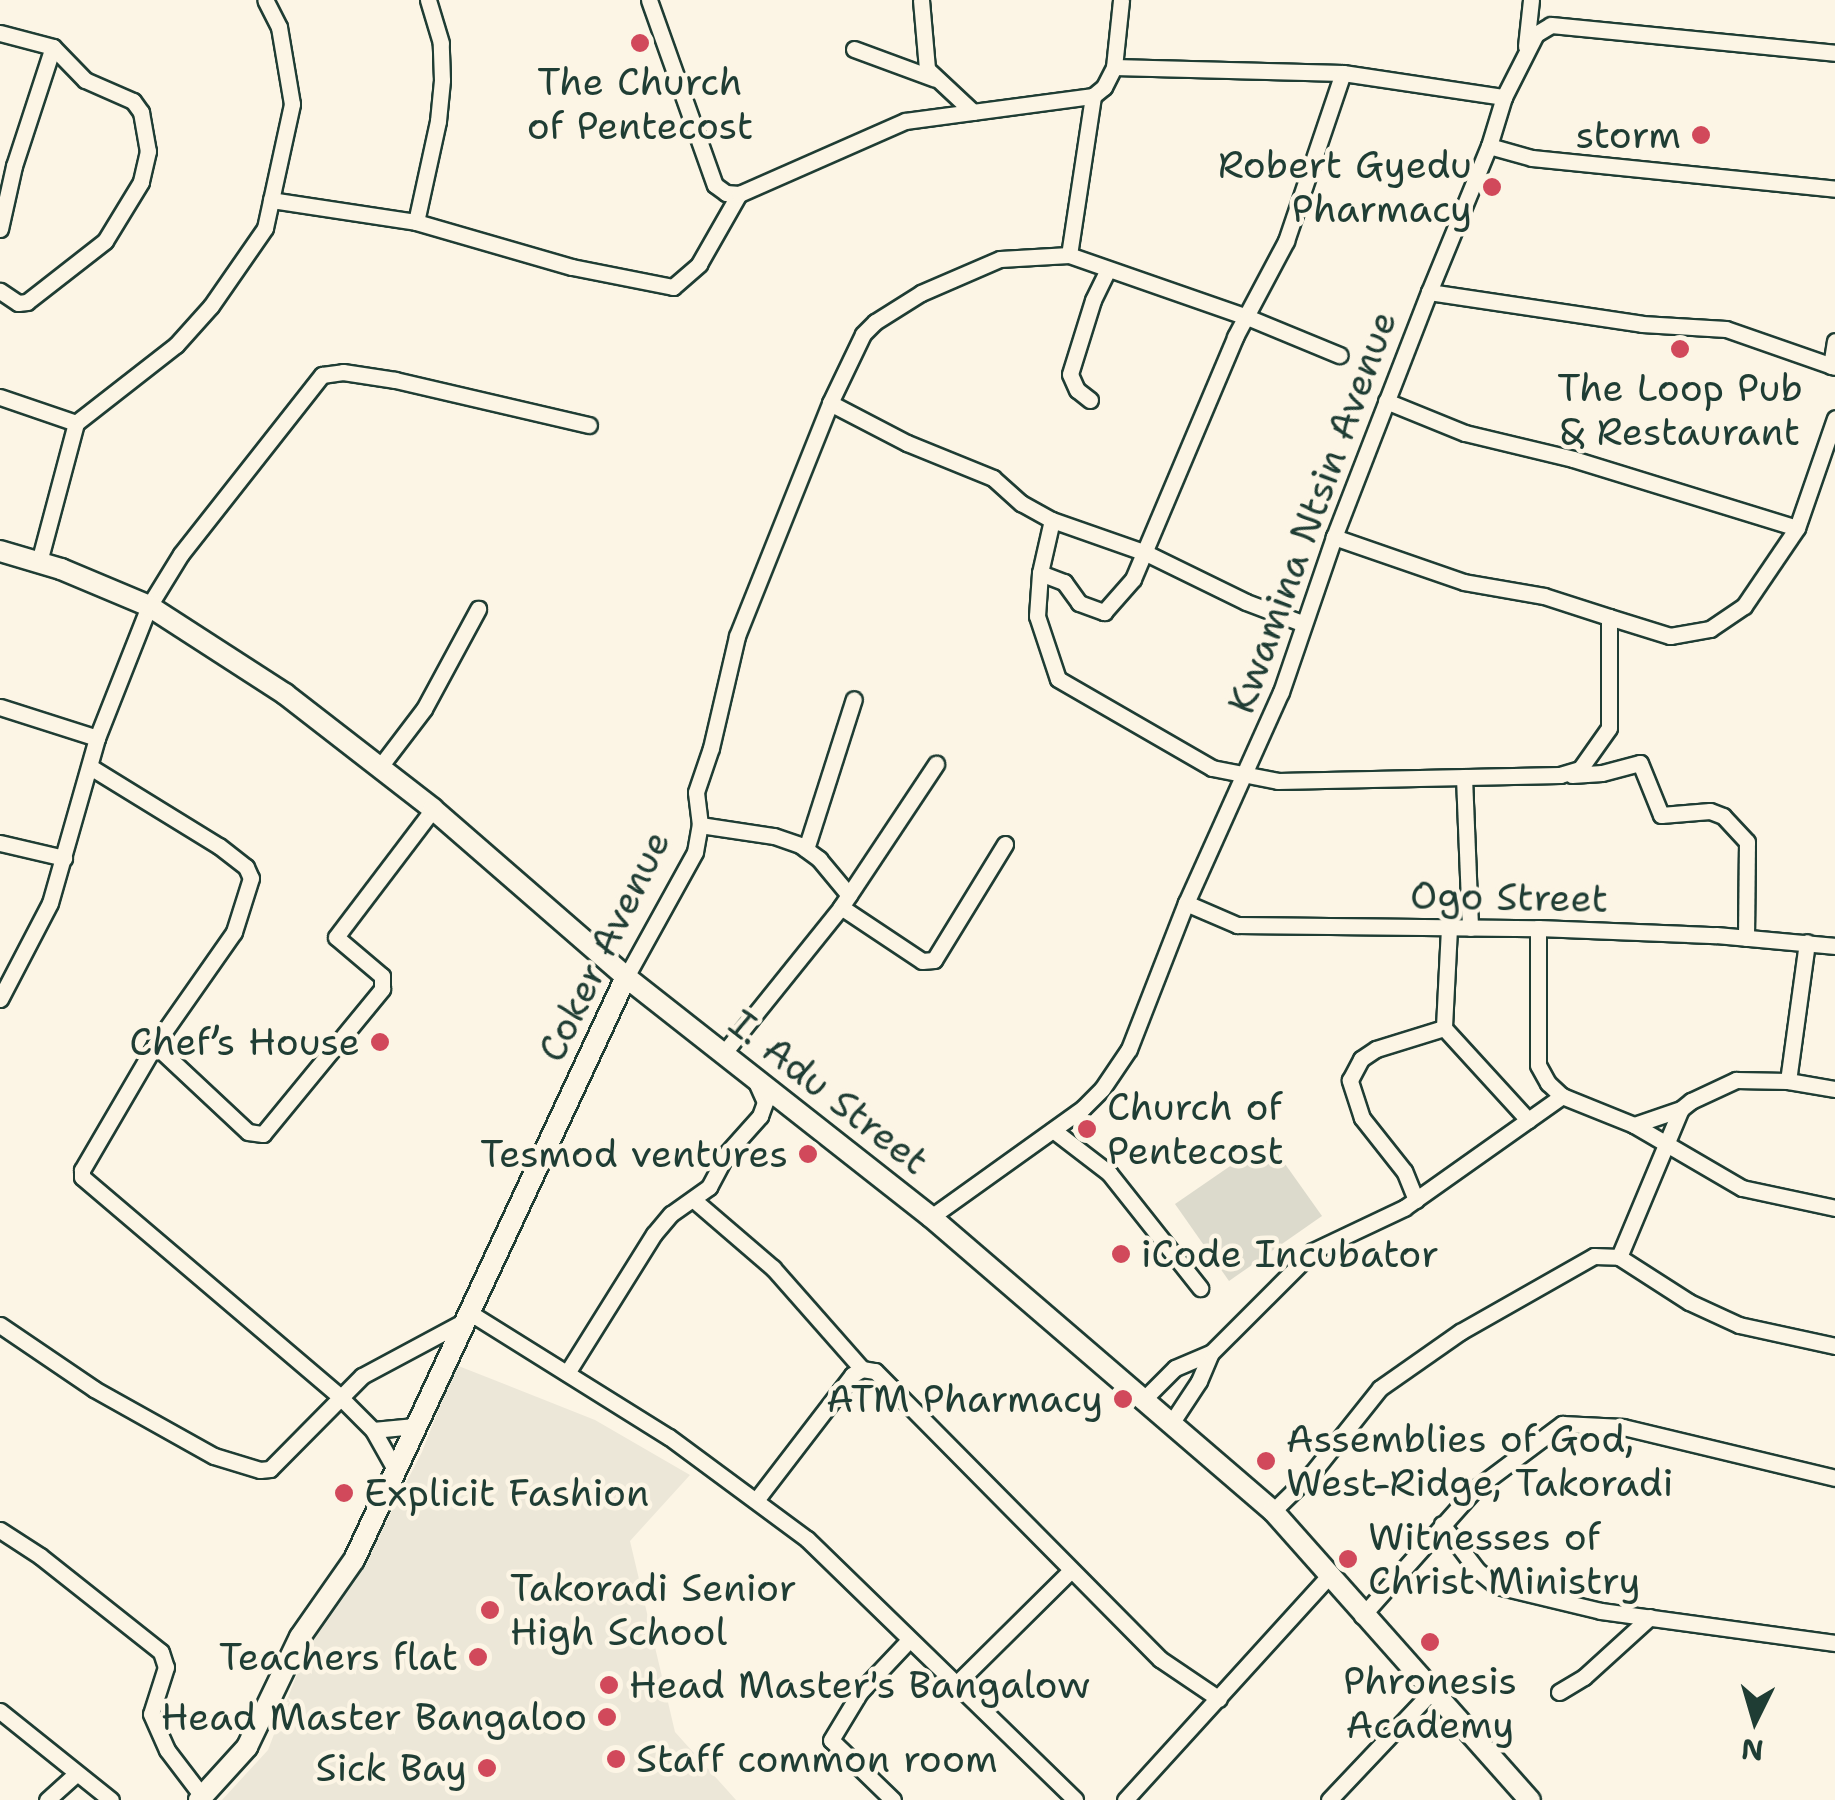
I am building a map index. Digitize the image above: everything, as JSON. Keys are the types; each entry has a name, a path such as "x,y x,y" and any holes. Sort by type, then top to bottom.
{"street":[{"path":"39,562 76,424 176,345 211,306 266,228 292,104 279,27 265,0"},
{"path":"416,222 438,121 442,80 442,43 428,0"},
{"path":"649,0 715,185 726,193 740,194 906,120 1093,96 1104,87 1114,67 1121,0"},
{"path":"921,0 924,62 935,79 973,112"},
{"path":"1525,52 1531,0"},
{"path":"1525,52 1536,34 1551,25 1835,53"},
{"path":"0,34 53,47 85,80 133,101 146,127 148,151 141,182 105,241 28,302 18,303 0,291"},
{"path":"0,229 14,166 53,47"},
{"path":"854,48 935,79"},
{"name":"Kwamina Ntsin Avenue","path":"932,1217 1053,1130 1102,1089 1122,1060 1186,902 1246,778 1386,401 1525,52"},
{"path":"1114,67 1342,73 1504,97"},
{"path":"1040,573 1064,582 1079,603 1104,612 1133,580 1247,317 1304,197 1342,73"},
{"path":"1069,254 1093,96"},
{"path":"1490,146 1532,158 1835,189"},
{"path":"271,200 416,222 572,267 673,287 699,264 740,194"},
{"name":"Coker Avenue","path":"200,1798 247,1748 300,1637 354,1560 464,1317 626,977 695,852 700,825 696,792 712,748 737,636 830,403 863,334 898,306 1000,259 1069,254 1247,317 1339,355"},
{"path":"1090,400 1077,390 1070,374 1093,300 1108,269"},
{"path":"1429,292 1642,324 1726,329 1833,367 1835,341"},
{"path":"0,999 6,978 50,903 98,738 149,606 220,499 322,376 343,372 395,380 589,424"},
{"path":"0,397 76,424"},
{"path":"1386,401 1466,434 1573,459 1796,528"},
{"path":"830,403 907,442 993,478 1021,503 1052,520 1146,553 1246,602 1302,623"},
{"path":"1334,537 1464,582 1544,596 1670,636 1710,629 1744,606 1796,528 1835,418"},
{"path":"1052,520 1040,573 1037,616 1058,679 1212,768 1246,778 1278,781 1602,774 1640,762 1661,816 1710,810 1722,816 1747,842 1746,938"},
{"name":"I. Adu Street","path":"0,551 39,562 149,606 284,694 432,809 626,977 932,1217 1273,1512 1362,1616 1434,1688 1520,1795"},
{"path":"379,768 424,709 478,609"},
{"path":"1572,774 1609,728 1609,617"},
{"path":"806,849 854,699"},
{"path":"0,707 98,738"},
{"path":"724,1054 845,901 936,764"},
{"path":"92,768 219,846 246,868 251,878 234,932 155,1045 82,1170 86,1184 340,1396 373,1430 395,1469"},
{"path":"1464,777 1470,928"},
{"path":"155,1045 248,1132 263,1134 382,989 382,976 336,936 432,809"},
{"path":"700,825 774,836 806,849 845,901 928,962 934,960 1006,844"},
{"path":"0,843 64,858"},
{"name":"Ogo Street","path":"1186,902 1237,925 1538,928 1835,946"},
{"path":"1450,928 1444,1028 1528,1120"},
{"path":"1538,928 1538,1065 1562,1096 1634,1125 1742,1188 1835,1208"},
{"path":"1788,1080 1806,942"},
{"path":"1416,1200 1404,1170 1362,1118 1350,1080 1362,1059 1376,1049 1444,1028"},
{"path":"567,1373 654,1234 672,1214 695,1201 760,1116 765,1102 756,1080"},
{"path":"1634,1125 1681,1109 1716,1086 1736,1080 1788,1080 1835,1090"},
{"path":"1145,1398 1176,1368 1211,1353 1312,1251 1416,1200 1562,1096"},
{"path":"1619,1257 1681,1109"},
{"path":"1053,1130 1108,1173 1200,1288"},
{"path":"695,1201 773,1268 862,1369"},
{"path":"1273,1512 1313,1472 1380,1388 1534,1287 1594,1256 1619,1257 1688,1302 1739,1325 1835,1346"},
{"path":"0,1325 94,1389 214,1456 250,1468 270,1468 340,1396 376,1366 464,1317 567,1373 756,1499 807,1539 1075,1800"},
{"path":"1172,1422 1200,1381 1211,1353"},
{"path":"756,1499 852,1374 862,1369 876,1371 1069,1572 1160,1659 1219,1698"},
{"path":"1362,1616 1475,1489 1562,1424 1637,1430 1835,1478"},
{"path":"373,1430 415,1426"},
{"path":"1442,1524 1477,1570 1497,1586 1601,1611 1835,1643"},
{"path":"0,1530 83,1588 160,1652 166,1667 152,1714 167,1750 200,1798"},
{"path":"955,1685 1069,1572"},
{"path":"1125,1800 1328,1578"},
{"path":"1559,1692 1584,1677 1650,1617"},
{"path":"893,1800 831,1740 860,1692 908,1641"},
{"path":"1329,1800 1434,1688"},
{"path":"0,1711 111,1800"},
{"path":"47,1800 76,1774"}],"shaded area":[{"path":"1268,1140 1322,1216 1229,1281 1175,1204"},
{"name":"Takoradi Senior High School","path":"456,1365 595,1420 690,1475 630,1541 675,1732 736,1800 222,1800 268,1750 310,1640 356,1580 422,1452"}],"place":[{"name":"The Church of Pentecost","path":"640,43"},
{"name":"storm","path":"1701,135"},
{"name":"Robert Gyedu Pharmacy","path":"1492,187"},
{"name":"The Loop Pub & Restaurant","path":"1680,349"},
{"name":"Chef’s House","path":"380,1042"},
{"name":"Church of Pentecost","path":"1087,1129"},
{"name":"Tesmod ventures","path":"808,1154"},
{"name":"iCode Incubator","path":"1121,1254"},
{"name":"ATM Pharmacy","path":"1123,1399"},
{"name":"Assemblies of God, West-Ridge, Takoradi","path":"1266,1461"},
{"name":"Explicit Fashion","path":"344,1493"},
{"name":"Witnesses of Christ Ministry","path":"1348,1559"},
{"name":"Takoradi Senior High School","path":"490,1610"},
{"name":"Phronesis Academy","path":"1430,1642"},
{"name":"Teachers flat","path":"478,1657"},
{"name":"Head Master's Bangalow","path":"609,1685"},
{"name":"Head Master Bangaloo","path":"607,1717"},
{"name":"Staff common room","path":"616,1759"},
{"name":"Sick Bay","path":"487,1768"}]}
